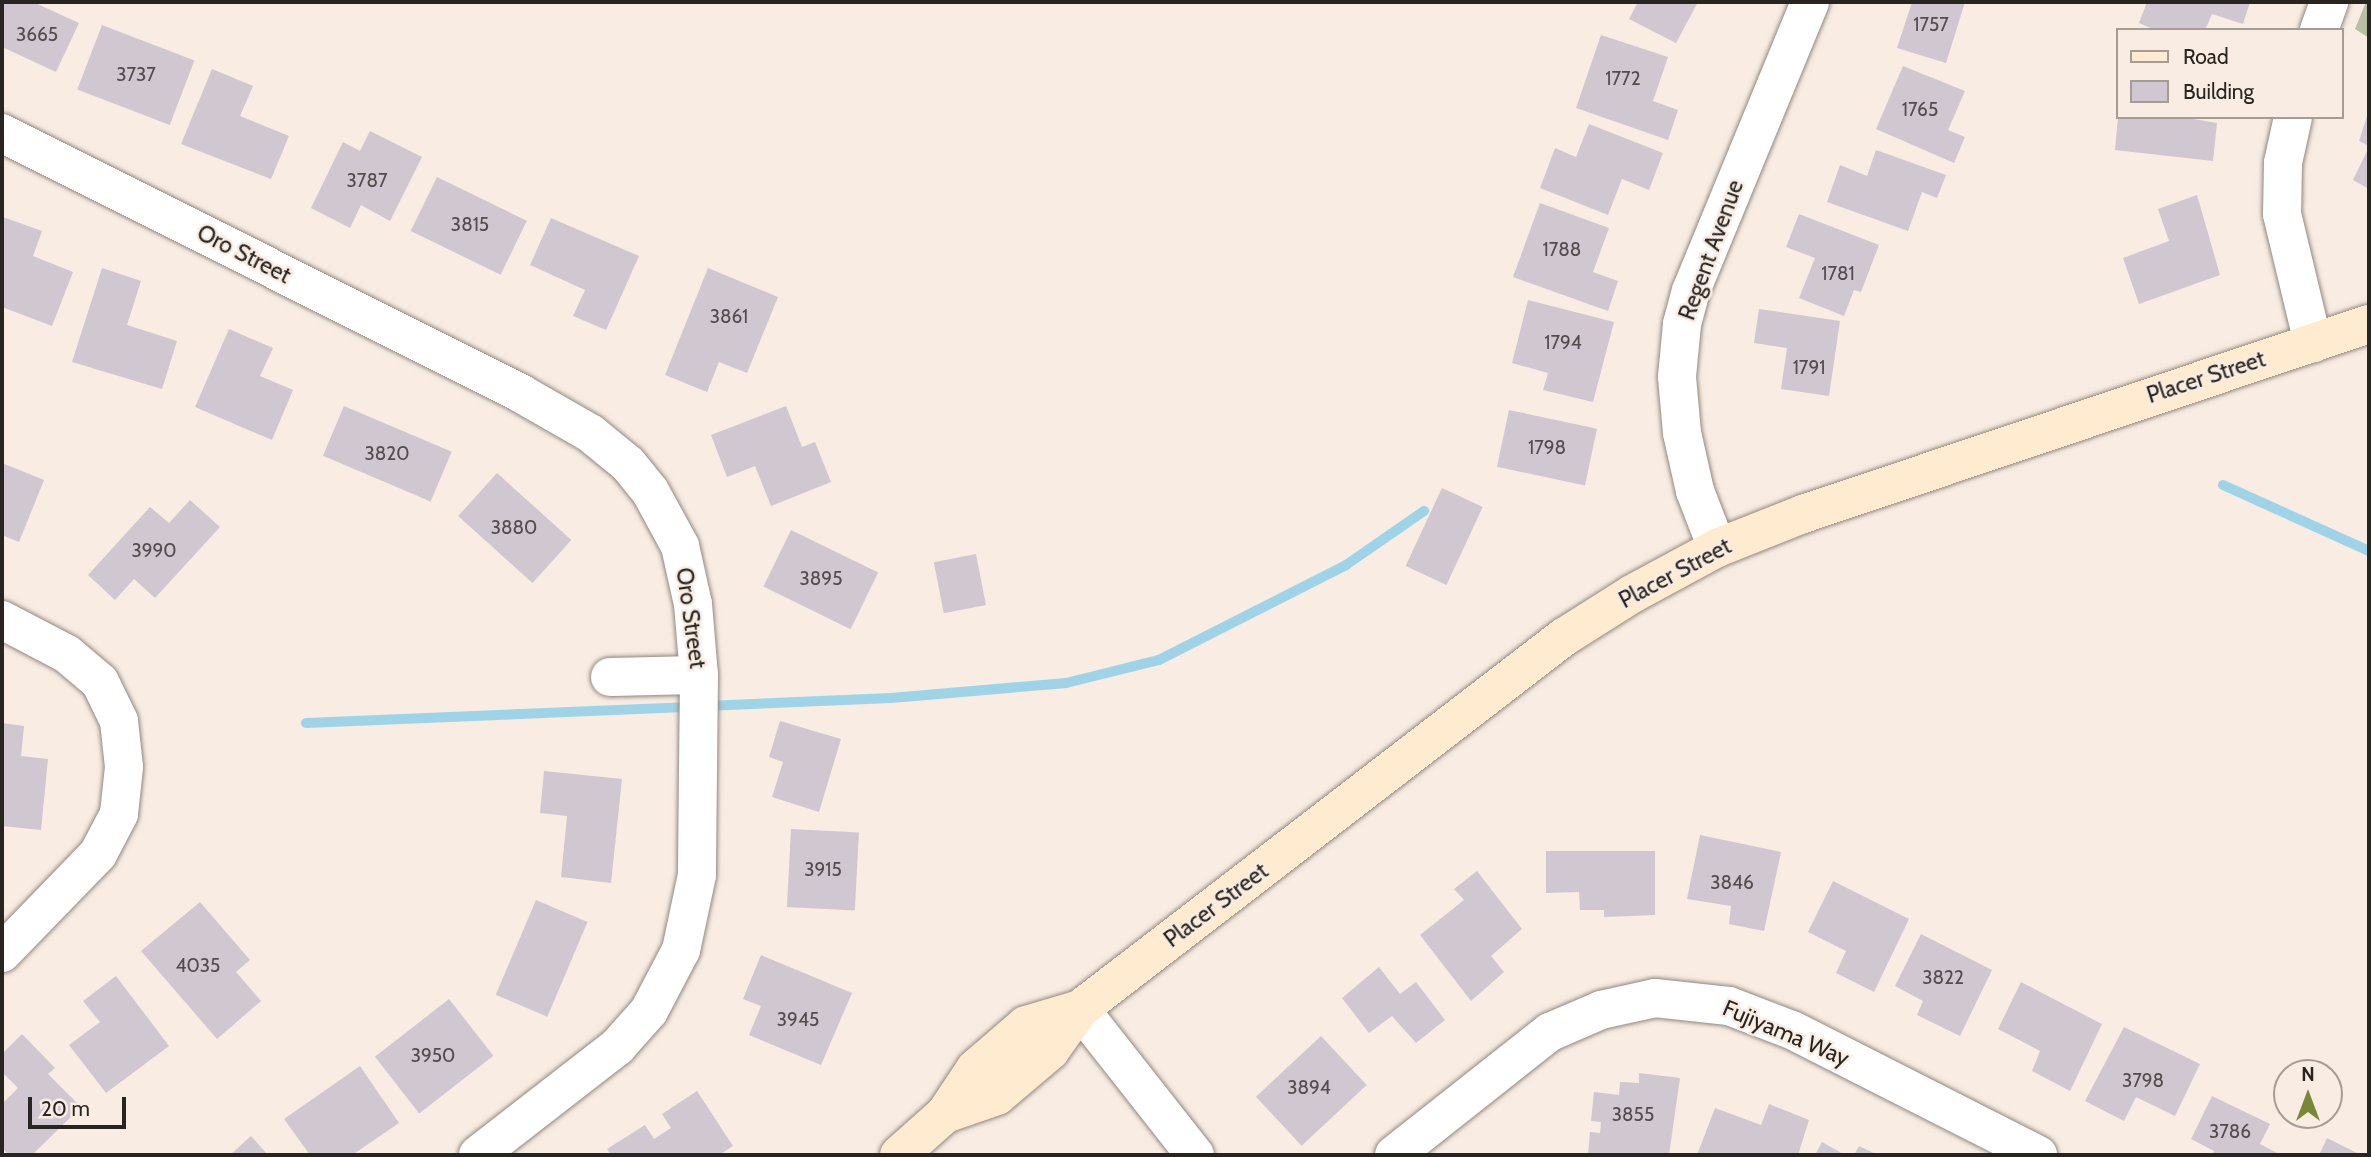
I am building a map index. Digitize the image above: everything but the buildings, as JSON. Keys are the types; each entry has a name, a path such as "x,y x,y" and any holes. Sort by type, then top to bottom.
{"main road":[{"name":"Placer Street","path":"1080,1009 1564,637 1717,548 1958,458 2369,324"},
{"path":"899,1155 945,1114 975,1069 1026,1025 1080,1009"}],"street":[{"name":"Regent Avenue","path":"1717,548 1695,491 1682,433 1677,377 1682,324 1691,291 1810,2"},
{"path":"2320,28 2329,2"},
{"path":"2293,119 2283,163 2282,214 2313,343"},
{"name":"Oro Street","path":"2,133 520,393 590,433 628,464 650,491 680,546 693,604 699,675 696,875 683,941 671,972 649,1011 617,1047 478,1155"},
{"path":"2,620 67,654 100,682 119,721 124,767 119,814 98,854 2,953"},
{"path":"610,677 699,675"},
{"name":"Fujiyama Way","path":"1394,1155 1550,1032 1631,1001 1678,998 1729,1006 1792,1030 2038,1155"},
{"path":"1080,1009 1195,1155"}],"green space":[{"path":"2366,2 2369,2 2369,38 2355,29"}],"waterway":[{"path":"2223,485 2369,551"},
{"path":"706,706 891,698 1066,683 1159,660 1346,565 1424,511"},
{"path":"306,723 691,707"}]}
